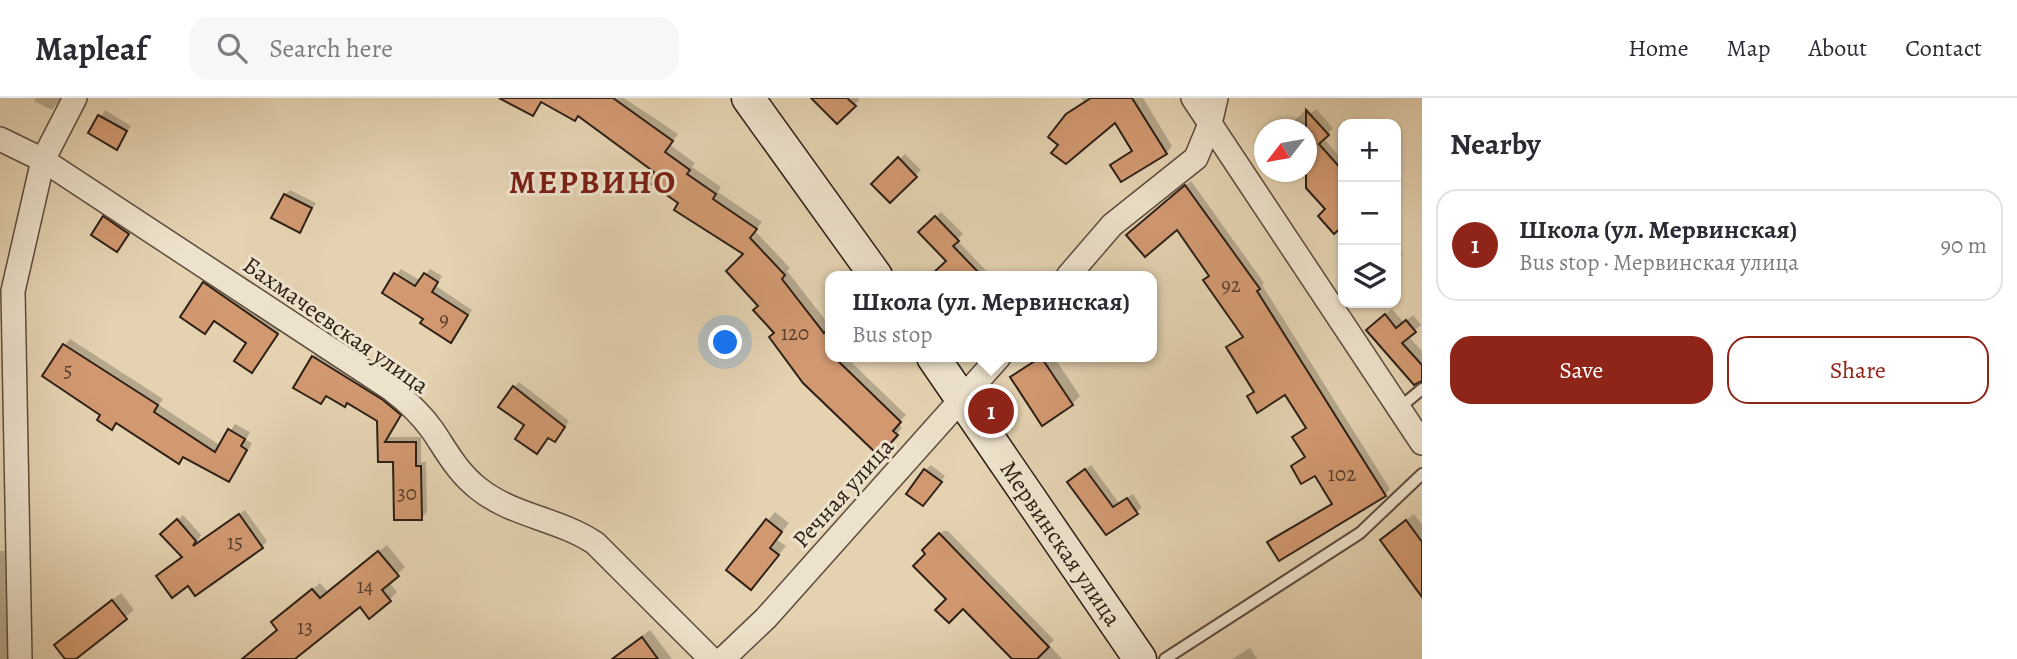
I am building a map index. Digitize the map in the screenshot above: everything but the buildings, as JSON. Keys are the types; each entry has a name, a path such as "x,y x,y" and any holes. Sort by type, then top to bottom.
{"street":[{"path":"20,659 13,291 43,160 75,98"},
{"path":"748,98 872,271"},
{"path":"1192,98 1422,443"},
{"path":"1072,271 1112,225 1196,158 1210,124 1216,98"},
{"name":"Бахмачеевская улица","path":"0,139 43,160 391,389 423,417 449,457 480,490 532,516 573,528 595,543 711,659"},
{"name":"Мервинская улица","path":"937,362 1140,659"},
{"name":"Речная улица","path":"723,659 766,618 995,362"}],"lane":[{"path":"1398,409 1422,389"},
{"path":"1165,659 1360,533 1422,474"}],"place":[{"name":"Школа (ул. Мервинская)","path":"991,411"}],"district":[{"name":"МЕРВИНО","path":"593,182"}]}
